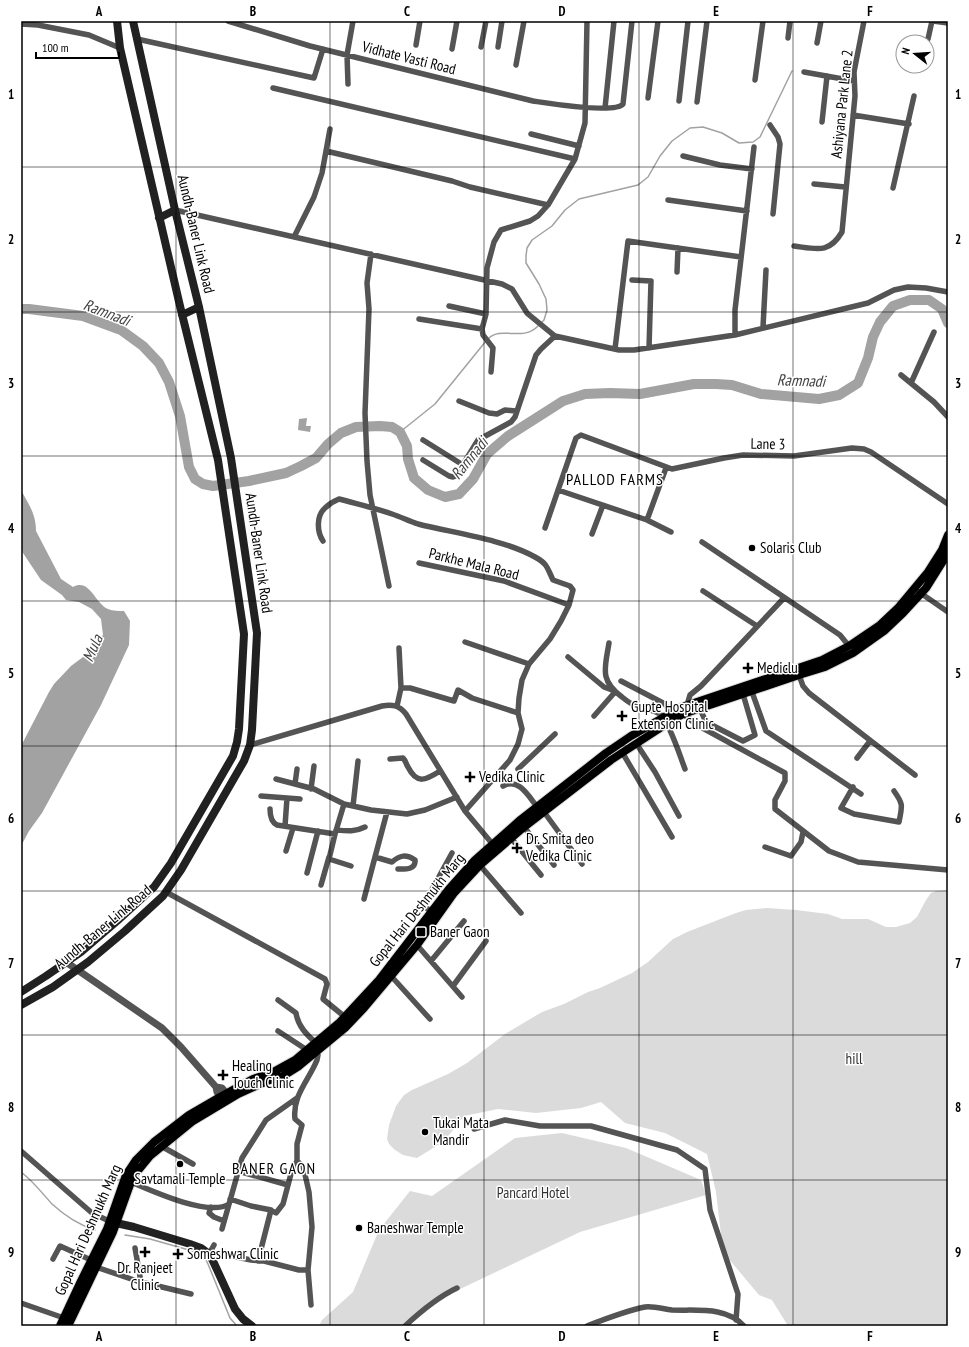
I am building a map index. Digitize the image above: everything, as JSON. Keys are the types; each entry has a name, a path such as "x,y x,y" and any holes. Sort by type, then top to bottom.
{"main road":[{"name":"Aundh-Baner Link Road","path":"21,992 66,962 117,921 158,882 171,863 233,756 238,742 244,634 218,460 159,218 120,48 117,21"},
{"name":"Aundh-Baner Link Road","path":"21,1005 53,987 77,970 125,931 166,892 181,870 244,761 250,745 257,633 231,458 199,307 175,210 133,21"},
{"path":"159,218 175,210"},
{"path":"182,315 199,307"},
{"name":"Gopal Hari Deshmukh Marg","path":"684,709 700,709 824,667 853,653 892,624 918,591 936,560 948,535"},
{"name":"Gopal Hari Deshmukh Marg","path":"62,1322 94,1263 109,1242 124,1180 136,1160 154,1142 189,1115 225,1098 289,1073 312,1048 345,1017 379,980 456,879 541,810 612,749 684,709 822,660 849,646 880,625 918,591 934,576 948,554"},
{"name":"Gopal Hari Deshmukh Marg","path":"495,847 511,838 541,810 636,743 665,720"},
{"path":"238,742 250,745"},
{"name":"Gopal Hari Deshmukh Marg","path":"312,1048 354,1019 392,977 477,862"},
{"name":"Gopal Hari Deshmukh Marg","path":"113,1222 131,1182 142,1165 161,1146 225,1098"},
{"path":"113,1222 190,1244 209,1254 235,1309 252,1326"},
{"name":"Gopal Hari Deshmukh Marg","path":"68,1326 94,1263"}],"street":[{"name":"Vidhate Vasti Road","path":"228,21 323,49 533,101 586,108 620,107 623,104 632,21"},
{"path":"348,84 347,55 353,21"},
{"path":"416,44 420,21"},
{"path":"452,49 457,21"},
{"path":"481,46 486,21"},
{"path":"498,47 502,21"},
{"path":"516,65 524,21"},
{"path":"491,372 493,348 489,344 483,332 486,314 487,268 494,242 501,230 530,221 538,216 548,205 575,159 585,123 587,21"},
{"path":"605,108 614,21"},
{"path":"648,98 658,21"},
{"path":"679,101 688,21"},
{"path":"697,102 707,21"},
{"path":"755,80 763,21"},
{"path":"788,38 790,21"},
{"path":"817,43 821,21"},
{"name":"Ashiyana Park Lane 2","path":"794,246 822,250 836,241 842,232 845,188 855,96 854,72 864,21"},
{"path":"930,34 935,21 948,23"},
{"path":"21,24 38,25 89,35 120,48"},
{"path":"137,39 314,78 323,49"},
{"path":"804,72 854,81"},
{"path":"822,122 827,76"},
{"path":"273,88 575,159"},
{"path":"893,188 909,124 914,96"},
{"path":"853,115 909,124"},
{"path":"770,125 778,137 780,144 773,214"},
{"path":"294,237 314,197 322,172 330,129"},
{"path":"531,134 579,146"},
{"path":"735,335 735,310 754,147"},
{"path":"326,151 548,205"},
{"path":"683,156 720,165 752,169"},
{"path":"814,184 845,188"},
{"path":"668,200 746,211"},
{"path":"175,210 486,279 502,284 512,289 527,313 553,335 615,349 634,350 735,335 763,327 868,303 894,290 908,287 926,288 948,292"},
{"path":"615,349 628,241 741,257"},
{"path":"677,272 678,248"},
{"path":"371,254 367,282 369,309 365,413 367,461 370,495 389,586"},
{"path":"763,327 766,270"},
{"path":"632,280 651,282 649,348"},
{"path":"449,306 486,314"},
{"path":"418,319 483,332"},
{"path":"911,383 934,332"},
{"path":"423,460 453,477 456,476 478,440 511,422 515,417 536,355 553,335"},
{"path":"901,376 934,402 948,417"},
{"path":"459,401 490,413 497,414 505,410 516,411"},
{"name":"Lane 3","path":"558,490 576,438 579,436 584,436 666,468 679,469 734,456 794,456 858,448 864,449 871,452 948,504"},
{"path":"423,440 463,465"},
{"path":"647,520 666,468"},
{"path":"546,528 558,490 647,520 671,532"},
{"path":"323,542 319,536 318,530 319,517 324,508 339,499 392,514 418,524 504,544 534,556 548,568 553,580 572,588 573,590 569,606 550,639 529,664 522,680 518,713 522,728 518,744 510,760 465,811"},
{"path":"592,534 602,505"},
{"path":"702,542 840,635 849,646"},
{"name":"Parkhe Mala Road","path":"419,563 504,581 569,606"},
{"path":"704,591 757,626"},
{"path":"918,591 948,612"},
{"path":"784,598 701,686 690,695 684,709 697,725 785,773 785,781 775,800 775,809 829,851 858,862 948,870"},
{"path":"465,642 529,664"},
{"path":"609,643 605,673 606,680 614,691"},
{"path":"397,706 401,688 399,648"},
{"path":"568,657 604,687 614,691 634,705 659,714 665,720 685,769"},
{"path":"799,675 803,686 809,693 915,775"},
{"path":"622,680 665,704 673,716"},
{"path":"401,688 410,688 454,701 458,690 472,698 518,713"},
{"path":"594,716 614,691"},
{"path":"700,709 706,722 743,741 755,735 748,693"},
{"path":"748,693 766,731 861,794"},
{"path":"250,745 382,706 397,706 406,714 465,811 495,847"},
{"path":"518,769 556,734"},
{"path":"857,758 870,741"},
{"path":"636,743 655,772 679,816"},
{"path":"622,752 672,836"},
{"path":"390,759 403,758 417,778 422,780 429,778 440,771"},
{"path":"353,806 358,761"},
{"path":"311,788 314,766"},
{"path":"295,784 297,769"},
{"path":"276,779 311,788 344,804 371,810 407,814 425,810 457,797"},
{"path":"503,786 511,782 523,789 582,864"},
{"path":"853,788 841,808 854,814 899,822 902,806 894,791"},
{"path":"261,796 300,799"},
{"path":"285,826 287,798"},
{"path":"321,885 344,804"},
{"path":"270,809 271,818 274,824 293,828 336,832 357,831 365,827"},
{"path":"364,899 387,812"},
{"path":"524,827 554,865"},
{"path":"286,851 293,828"},
{"path":"307,873 318,831"},
{"path":"764,847 791,856 801,842 804,832"},
{"path":"511,838 541,875"},
{"path":"432,912 425,907 425,902 452,853"},
{"path":"375,857 392,862 400,856 415,860 414,866 409,870 398,869"},
{"path":"329,857 331,860 351,866"},
{"path":"477,862 521,913"},
{"path":"166,892 325,979 327,984 323,999 345,1017"},
{"path":"431,960 464,921"},
{"path":"452,986 486,941"},
{"path":"417,945 462,997"},
{"path":"66,962 162,1028 216,1087 217,1092 225,1098"},
{"path":"392,977 430,1019"},
{"path":"131,1182 180,1201 211,1207 222,1207 230,1202 271,1210 276,1213 283,1204 292,1170 297,1161 297,1144 302,1125 295,1119 294,1113 297,1098 317,1060 318,1055 312,1048 301,1028 297,1020 296,1013 278,1000"},
{"path":"278,1031 312,1048"},
{"path":"222,1229 242,1158 261,1125 271,1115 283,1109 297,1098"},
{"path":"474,1129 505,1120 540,1126 591,1126 677,1150 705,1169 710,1210 738,1294 736,1320"},
{"path":"161,1146 193,1164"},
{"path":"21,1151 92,1213 113,1222"},
{"path":"297,1161 303,1166 309,1192 312,1227 308,1270 310,1305"},
{"path":"238,1171 288,1186"},
{"path":"211,1207 209,1212 211,1215 224,1221"},
{"path":"258,1261 271,1210"},
{"path":"214,1245 209,1254 222,1254 264,1261 299,1270 308,1270"},
{"path":"53,1260 60,1246 94,1263 141,1282 191,1294"},
{"path":"135,1248 141,1282"},
{"path":"405,1326 417,1315 448,1292 456,1288"},
{"path":"21,1303 62,1322"},
{"path":"586,1326 646,1307 657,1307 670,1310 713,1311 728,1314 744,1326"}],"green space":[{"name":"hill","path":"948,890 948,1326 788,1326 772,1300 759,1295 723,1252 716,1192 707,1154 665,1133 625,1123 601,1102 581,1108 536,1113 498,1109 464,1116 449,1135 438,1145 417,1158 403,1155 389,1144 387,1139 389,1125 396,1106 404,1095 448,1074 467,1063 505,1034 542,1012 564,1004 632,973 648,962 673,939 687,932 746,910 767,908 828,914 842,919 868,919 886,927 896,927 910,923 917,917 931,893"},
{"name":"Pancard Hotel","path":"562,1133 626,1148 701,1180 706,1195 580,1232 437,1300 400,1326 319,1326 322,1320 353,1292 379,1230 410,1191 432,1196 515,1138"}],"shaded area":[{"path":"307,418 306,426 311,426 310,432 298,430 299,419"},
{"path":"21,490 33,515 36,531 61,579 73,587 79,585 84,586 103,606 112,610 124,611 130,621 129,645 101,705 42,813 29,831 21,846 21,746 54,684 71,666 87,654 103,635 101,619 92,609 79,602 66,600 62,595 41,580 23,553 21,546"}],"waterway":[{"path":"541,323 544,320 547,310 546,299 526,263 527,248 532,240 552,226 565,210 579,199 638,185 648,177 660,156 672,141 690,128 703,127 722,133 739,143 753,142 760,137 792,71"},
{"name":"Ramnadi","path":"21,309 83,316 121,330 143,346 159,363 169,382 180,416 189,467 195,479 203,484 213,486 249,481 286,473 316,458 328,444 341,433 356,427 380,426 392,427 400,432 407,446 408,459 414,478 428,490 445,497 459,494 473,479 487,454 508,436 563,401 585,394 640,394 694,384 732,385 761,394 819,399 839,395 858,383 868,358 873,337 880,322 893,306 910,300 929,300 942,309 948,323"},
{"path":"489,338 500,333 526,333 532,331 538,326"},
{"path":"400,432 435,404 486,341"},
{"path":"21,1172 52,1204 62,1212 72,1219 95,1230"},
{"path":"125,1235 150,1239 196,1252 204,1256 230,1318 237,1326"}],"place":[{"name":"Solaris Club","path":"752,548"},
{"name":"Mediclu","path":"748,668"},
{"name":"Gupte Hospital Extension Clinic","path":"622,716"},
{"name":"Vedika Clinic","path":"470,777"},
{"name":"Dr. Smita deo Vedika Clinic","path":"517,848"},
{"name":"Baner Gaon","path":"421,932"},
{"name":"Healing Touch Clinic","path":"223,1075"},
{"name":"Tukai Mata Mandir","path":"425,1132"},
{"name":"Savtamali Temple","path":"180,1164"},
{"name":"Baneshwar Temple","path":"359,1228"},
{"name":"Dr. Ranjeet Clinic","path":"145,1252"},
{"name":"Someshwar Clinic","path":"178,1254"}],"district":[{"name":"PALLOD FARMS","path":"615,479"},
{"name":"BANER GAON","path":"274,1168"}],"water label":[{"name":"Mula","path":"92,648"}]}
